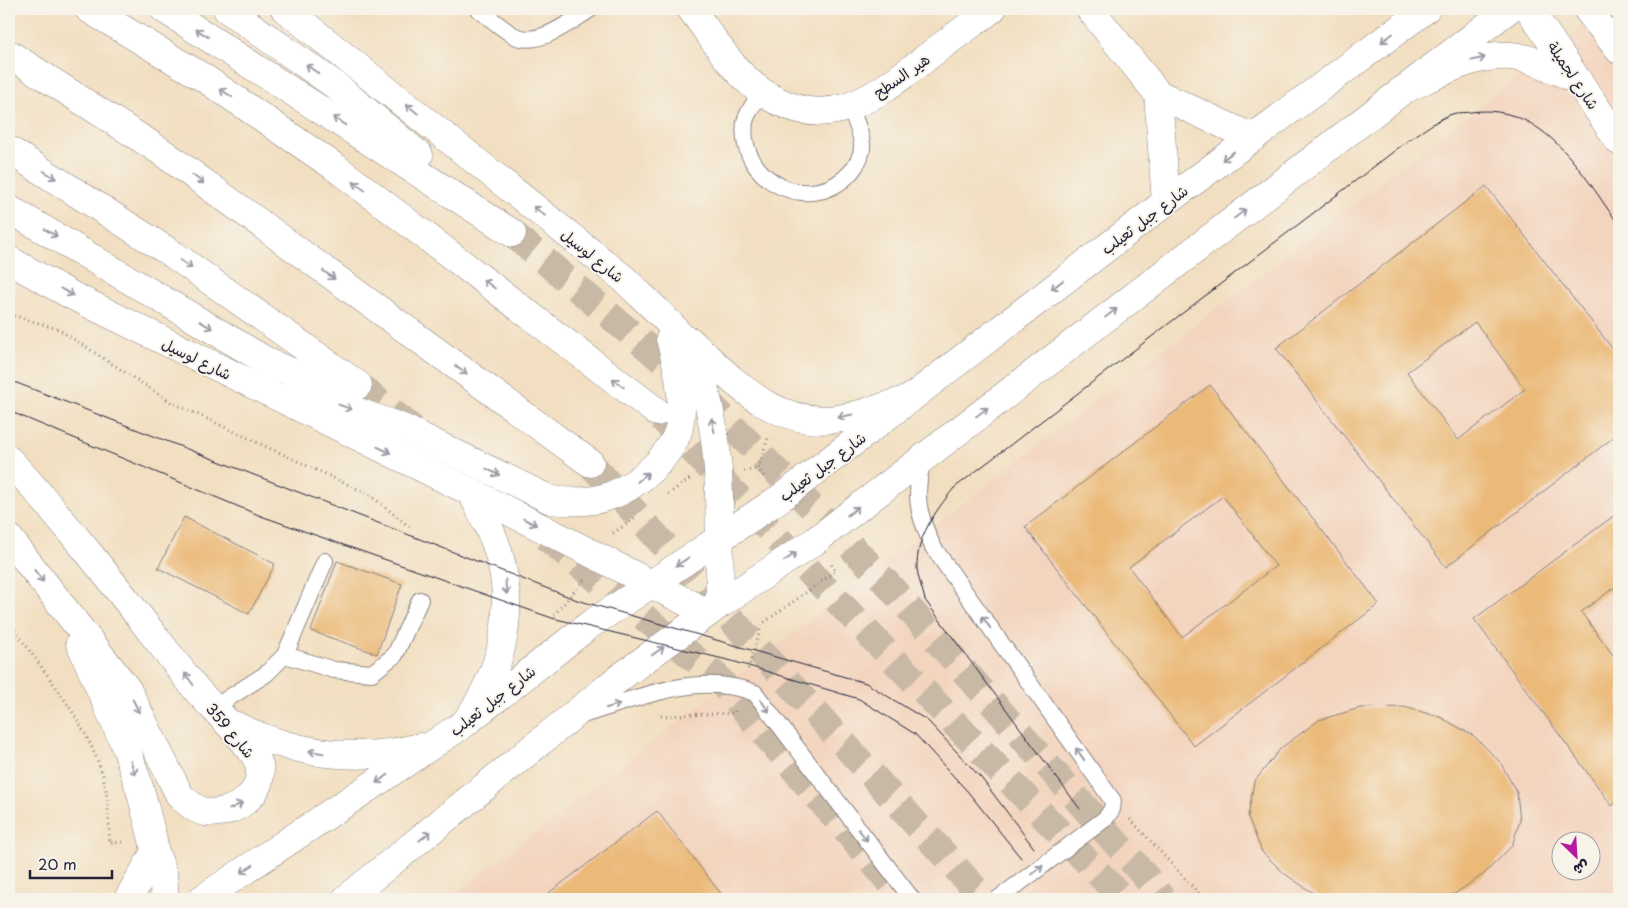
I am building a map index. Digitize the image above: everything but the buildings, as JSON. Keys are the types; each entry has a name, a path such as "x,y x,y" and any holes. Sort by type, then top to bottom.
{"main road":[{"path":"89,9 204,78 334,166 657,412"},
{"path":"164,9 512,233 335,85 227,9"},
{"name":"شارع لوسيل","path":"9,260 72,295 199,359 471,492 650,583 714,608 720,473 714,429 700,373 690,349 664,318 624,279 285,9"},
{"name":"هير السطح","path":"691,9 739,71 761,92 786,105 815,113 850,107 883,91 992,9"},
{"path":"1090,9 1158,94 1253,138"},
{"path":"346,899 618,679 714,608 815,541 1509,9"},
{"name":"شارع لجميلة","path":"1529,9 1619,141"},
{"path":"1587,9 1619,50"},
{"name":"شارع جبل ثعيلب","path":"202,899 465,723 588,626 782,497 1166,202 1419,12"},
{"path":"9,54 159,150 590,462"},
{"path":"1401,91 1462,63 1488,57 1511,56 1548,66 1577,80"},
{"path":"1158,94 1166,202"},
{"path":"9,150 174,256 358,385 318,381 295,375 268,362 9,209"},
{"path":"199,359 276,382 405,429 551,500 575,503 600,500 621,492 640,481 664,457 678,431 682,404 680,378 664,318"},
{"path":"664,318 754,399 776,411 801,419 842,418 909,399"},
{"name":"شارع 359","path":"9,460 82,543 218,714 251,751 259,764 259,779 247,800 232,809 216,813 204,812 192,806 180,796 127,689 9,538"},
{"path":"465,723 480,702 501,654 507,602 505,575 498,550 471,492"},
{"path":"66,610 127,750 163,874 165,899"},
{"path":"218,714 272,742 325,754 380,755 434,744"},
{"path":"128,899 154,846"},
{"path":"339,899 393,861"}],"lane":[{"path":"478,9 514,35 527,39 546,34 591,9"},
{"path":"761,92 745,120 744,146 764,176 787,190 817,193 841,183 857,166 862,144 850,107"},
{"path":"923,457 916,499 920,519 933,546 1113,801 1112,809 1106,818 998,899"},
{"path":"218,714 266,674 285,655 325,561"},
{"path":"285,655 334,670 372,673 395,655 420,600"},
{"path":"566,720 697,683 742,688 755,693 912,899"}],"path":[{"path":"9,314 58,329 171,402 370,495 411,528"},
{"path":"758,469 776,411"},
{"path":"661,500 698,473 758,469"},
{"path":"758,469 782,497"},
{"path":"552,618 584,580 608,537 638,516"},
{"path":"633,700 646,717 734,713 762,624 836,571 815,541"},
{"path":"9,622 71,710 100,764 107,799 110,843 154,846"},
{"path":"1113,801 1204,899"}],"shaded area":[{"path":"1606,9 1619,9 1619,899 448,899"}],"tunnel":[{"path":"512,233 686,380 884,580 1145,876 1163,899"},
{"path":"358,385 414,430"},
{"path":"662,418 1123,899"},
{"path":"590,463 984,899"},
{"path":"546,537 716,676 904,899"}],"tram line":[{"path":"1080,809 925,600 917,569 920,546 928,526 954,488 1410,139 1452,114 1497,112 1520,118 1541,130 1575,164 1619,225"},
{"path":"9,380 577,600 866,683 928,721 982,779 1034,848"},
{"path":"9,411 261,516 552,618 732,661 859,699 915,734 968,792 1021,858"}]}
